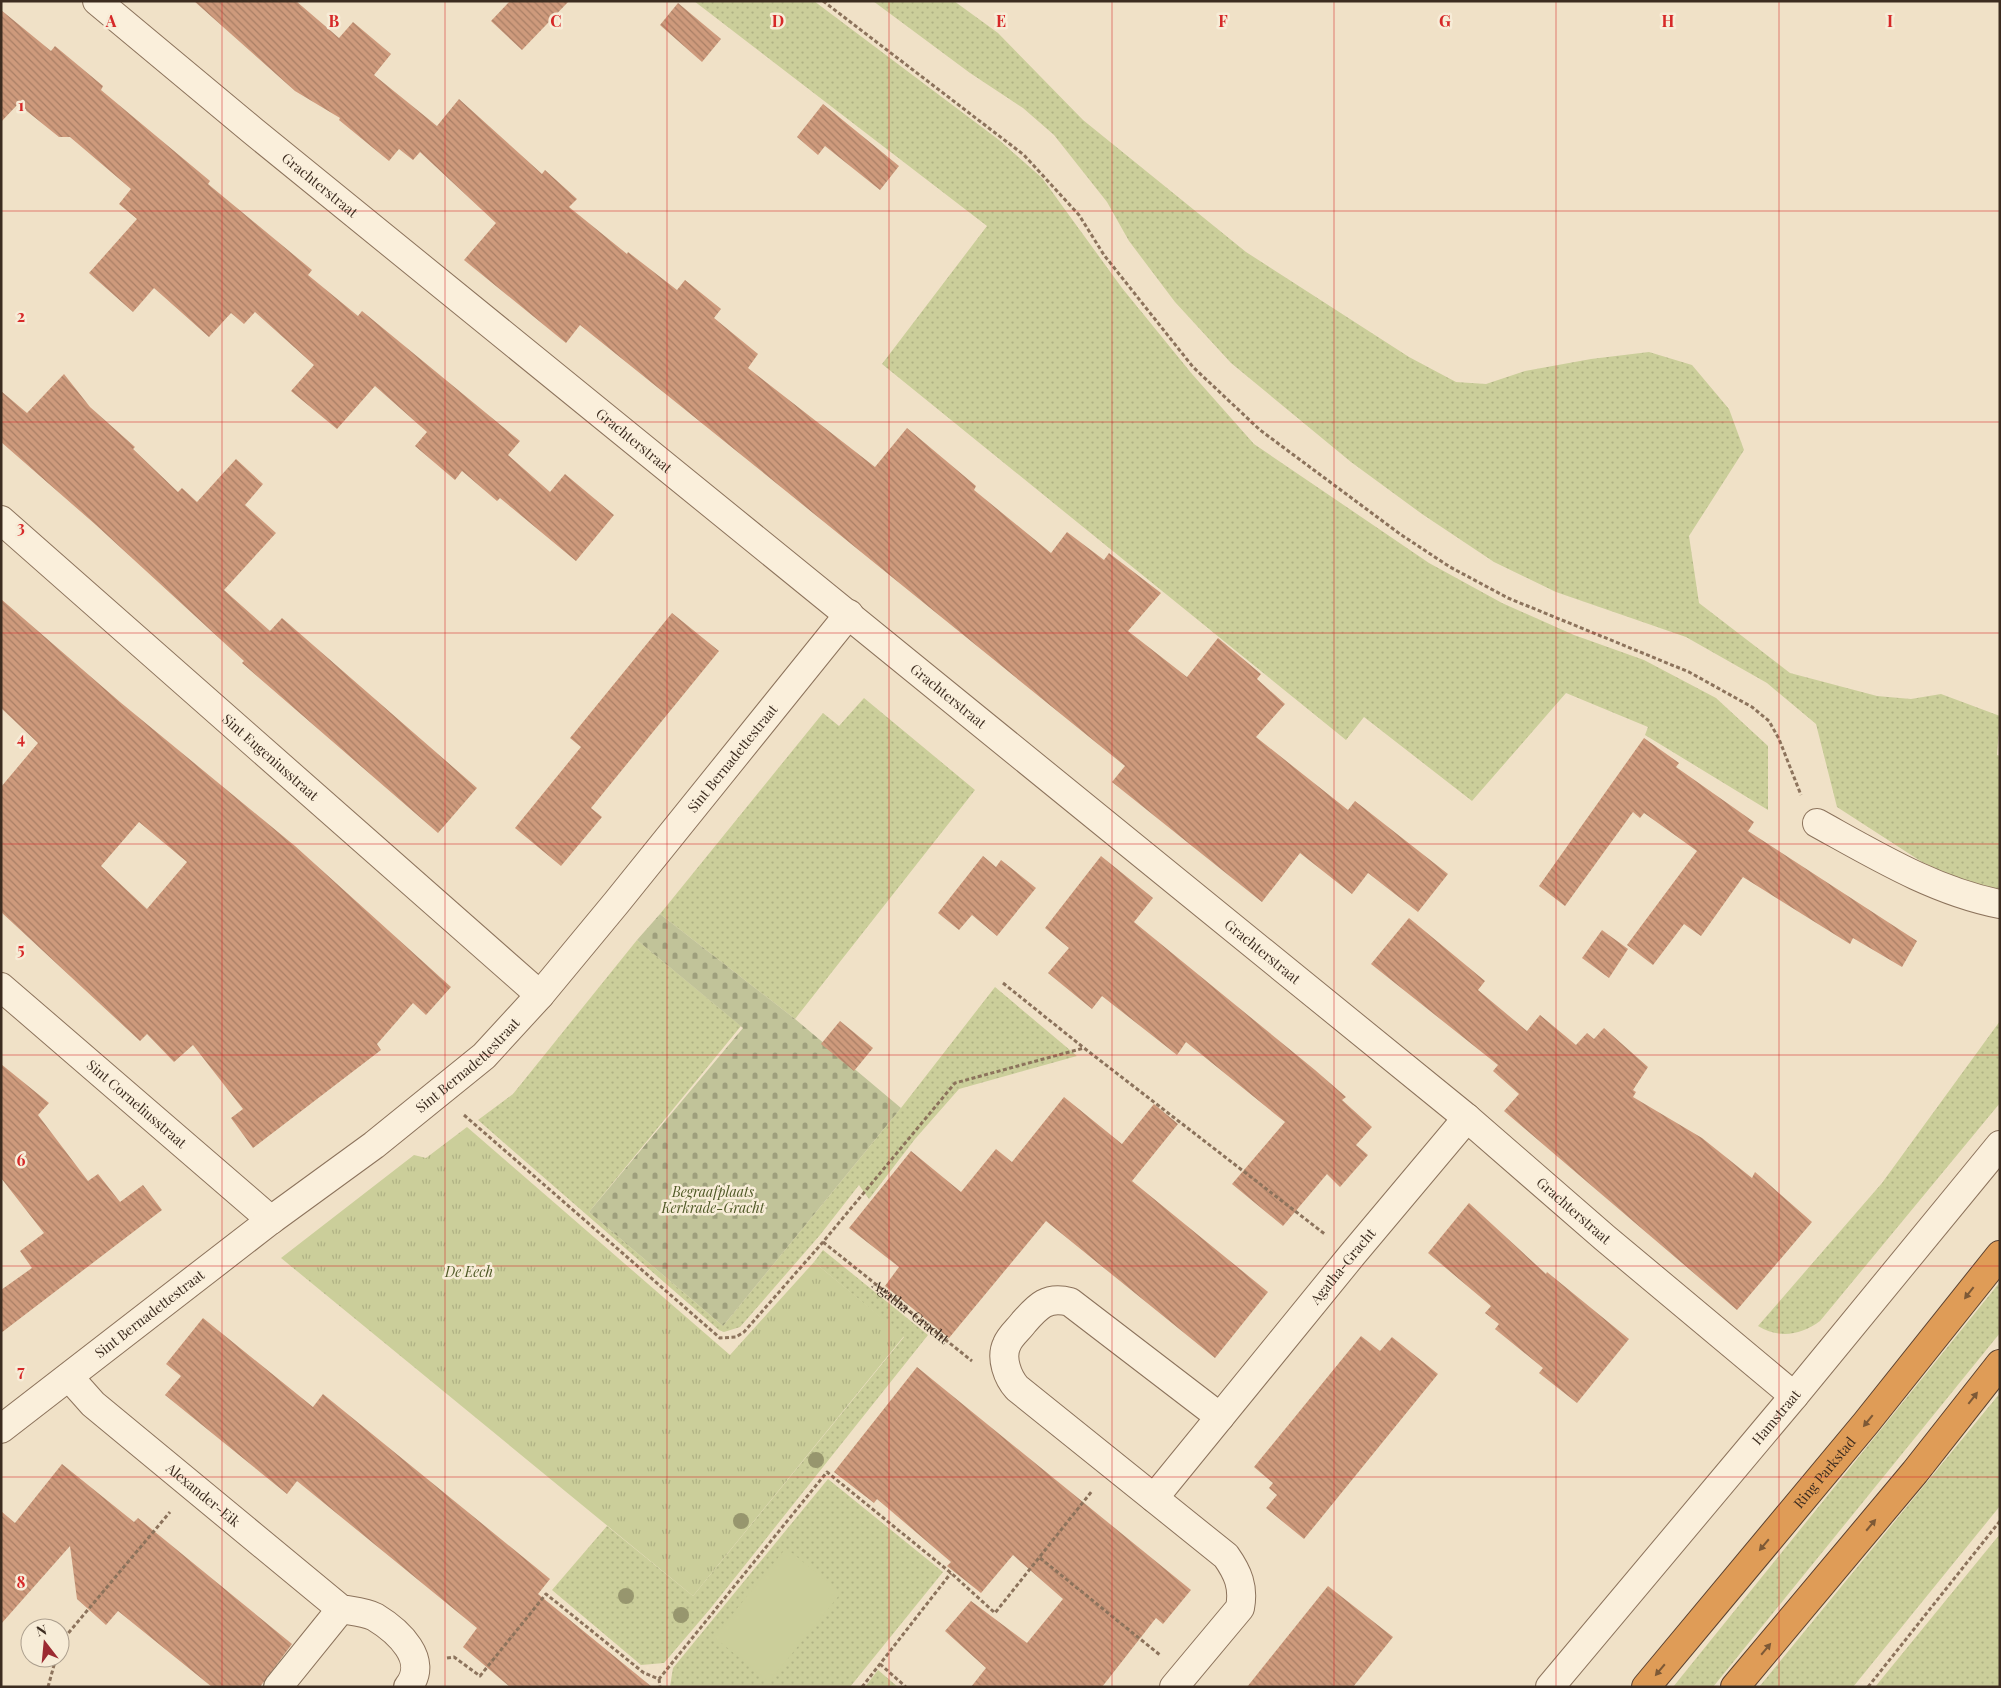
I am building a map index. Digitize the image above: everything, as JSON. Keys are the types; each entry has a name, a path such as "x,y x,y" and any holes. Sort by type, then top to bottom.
{"highway":[{"name":"Ring Parkstad","path":"1646,1687 1866,1424 2000,1255"},
{"path":"1735,1687 1915,1472 2000,1364"}],"street":[{"name":"Grachterstraat","path":"97,1 253,132 849,614 1467,1118 1605,1238 1794,1396"},
{"name":"Sint Eugeniusstraat","path":"1,520 540,995"},
{"name":"Sint Bernadettestraat","path":"1,1429 271,1220 374,1145 484,1056 540,995 849,614"},
{"path":"1817,823 1893,864 1961,895 2000,904"},
{"name":"Sint Corneliusstraat","path":"1,987 271,1220"},
{"name":"Agatha-Gracht","path":"1154,1498 1352,1255 1467,1118"},
{"name":"Hamstraat","path":"1550,1687 1794,1396 2000,1145"},
{"path":"1179,1681 1240,1608 1242,1597 1240,1578 1226,1556 1011,1382 1005,1360 1006,1344 1038,1305 1049,1300 1063,1300 1079,1308 1220,1417"},
{"name":"Alexander-Eik","path":"69,1377 93,1404 342,1609 374,1617 408,1645 415,1657 412,1675"},
{"path":"278,1687 342,1609"}],"path":[{"path":"823,1 1024,155 1078,215 1104,255 1193,367 1260,430 1400,534 1450,567 1508,598 1689,672 1752,707 1769,721 1779,739 1805,806 1817,823"},
{"path":"1003,984 1352,1255"},
{"path":"439,1092 720,1338 736,1337 744,1332 823,1242 956,1083 1084,1048"},
{"name":"Agatha-Gracht","path":"823,1242 970,1361 1005,1360"},
{"path":"658,1679 827,1472 951,1573 995,1613 1112,1465"},
{"path":"70,1631 192,1486"},
{"path":"1868,1687 2000,1521"},
{"path":"1040,1558 1179,1681"},
{"path":"862,1687 951,1573"},
{"path":"412,1675 454,1657 480,1676 546,1594 644,1673 658,1679"},
{"path":"880,1664 906,1687"},
{"path":"48,1687 53,1668"},
{"path":"658,1679 660,1687"}],"green space":[{"path":"694,1 814,1 999,140 1042,178 1122,288 1192,374 1254,444 1429,563 1502,603 1574,635 1644,660 1716,698 1768,746 1768,810 1645,735 1648,727 1566,693 1472,801 1364,717 1346,740 882,364 987,226"},
{"path":"873,1 954,1 998,33 1083,120 1246,252 1409,357 1456,382 1486,384 1525,371 1591,359 1649,352 1692,365 1729,409 1744,450 1689,536 1699,603 1790,673 1877,696 1911,699 1941,694 2000,716 1997,755 2000,756 2000,889 1971,884 1922,862 1837,807 1816,724 1767,683 1686,637 1556,592 1494,562 1422,514 1351,462 1231,363 1175,302 1129,241 1107,202 1054,135 1023,108 970,73"},
{"path":"864,698 975,790 795,1019 660,914 823,713 839,726"},
{"name":"Begraafplaats Kerkrade-Gracht","path":"660,914 795,1019 901,1108 723,1326 589,1212 743,1028 637,940"},
{"path":"637,940 741,1026 589,1212 723,1326 901,1108 995,987 1077,1056 959,1089 915,1139 869,1199 859,1185 820,1235 740,1327 724,1332 719,1330 478,1120 513,1094"},
{"path":"2000,1021 2000,1103 1820,1321 1805,1330 1790,1334 1774,1333 1758,1326 1882,1183"},
{"name":"De Eech","path":"467,1127 730,1355 814,1262 904,1336 693,1596 281,1258 414,1155 426,1158"},
{"path":"823,1250 928,1335 710,1609 664,1663 641,1665 552,1590 607,1526 693,1596 904,1337 814,1262"},
{"path":"2000,1282 2000,1333 1713,1687 1673,1687"},
{"path":"2000,1393 2000,1506 1853,1687 1759,1687"},
{"path":"828,1479 943,1572 850,1687 670,1687 673,1668"},
{"path":"2000,1534 2000,1687 1875,1687"},
{"path":"786,1548 841,1593 769,1682 714,1637"},
{"path":"878,1670 898,1687 865,1687"}],"building":[{"path":"194,1 296,1 339,38 353,22 391,54 374,75 437,126 459,99 542,174 545,170 577,199 569,207 627,254 628,252 677,290 685,280 721,309 714,318 758,354 748,368 875,467 907,428 976,486 974,490 1051,553 1067,532 1104,560 1109,553 1161,593 1128,631 1187,677 1218,638 1261,674 1257,679 1285,704 1256,737 1348,810 1355,801 1448,874 1418,912 1368,873 1352,894 1300,853 1262,902 1112,782 1125,766 580,325 566,343 464,260 496,223 420,152 413,160 399,149 389,161 339,120 340,118 295,91"},
{"path":"510,1 569,1 522,50 491,21"},
{"path":"678,3 721,39 702,62 660,25"},
{"path":"1,10 51,51 55,46 103,86 101,90 210,181 208,184 312,270 308,275 358,316 362,311 520,441 508,455 550,492 565,474 614,515 576,561 500,498 497,501 462,471 455,480 415,446 427,432 375,386 337,429 291,391 314,365 255,312 244,324 231,313 209,337 154,288 133,312 89,273 137,219 119,204 131,189 70,137 59,137 18,104 1,122"},
{"path":"823,104 899,166 880,190 825,146 818,155 797,137"},
{"path":"64,374 90,407 135,447 133,449 178,492 182,488 197,502 236,459 263,484 245,505 276,533 224,590 270,631 282,618 477,788 438,833 242,663 244,661 96,525 1,442 1,391 27,413"},
{"path":"1,599 120,702 295,846 451,987 426,1015 413,1003 377,1044 381,1050 253,1148 231,1118 243,1109 193,1045 174,1062 147,1034 140,1041 1,912 1,787 38,743 1,708","holes":["139,822 187,862 147,909 101,866"]},
{"path":"672,613 719,651 591,808 602,817 561,866 515,828 581,747 570,738"},
{"path":"1644,738 1679,763 1676,767 1754,822 1748,831 1917,941 1902,967 1853,938 1850,944 1743,877 1701,936 1684,924 1653,965 1627,945 1697,851 1644,813 1640,818 1633,812 1565,906 1539,886"},
{"path":"983,856 996,867 1001,860 1036,888 997,936 972,915 959,930 938,913"},
{"path":"1101,856 1153,898 1134,922 1315,1070 1346,1097 1342,1100 1372,1127 1356,1145 1368,1155 1340,1187 1327,1174 1283,1226 1232,1184 1285,1122 1186,1042 1177,1055 1102,996 1092,1009 1048,973 1069,948 1045,928"},
{"path":"1409,918 1485,981 1478,990 1527,1031 1540,1015 1576,1045 1587,1033 1594,1039 1604,1028 1648,1067 1633,1090 1636,1092 1633,1097 1702,1138 1752,1178 1755,1172 1812,1222 1737,1310 1504,1111 1519,1094 1493,1071 1498,1065 1371,964"},
{"path":"1602,930 1628,949 1609,978 1582,958"},
{"path":"840,1021 873,1048 854,1071 821,1044"},
{"path":"1,1064 49,1103 38,1115 88,1181 98,1174 120,1202 143,1185 162,1210 1,1333 1,1290 32,1268 20,1251 44,1233 1,1178"},
{"path":"1064,1097 1122,1144 1154,1104 1178,1124 1132,1181 1268,1292 1215,1358 1046,1221 949,1338 885,1286 899,1267 849,1228 911,1151 961,1192 996,1149 1012,1162"},
{"path":"1469,1203 1546,1274 1547,1272 1629,1339 1577,1403 1539,1373 1543,1368 1495,1329 1499,1324 1485,1313 1491,1306 1428,1253"},
{"path":"203,1318 313,1407 323,1394 550,1579 538,1594 652,1687 510,1687 463,1647 477,1628 297,1481 287,1494 165,1395 181,1376 166,1364"},
{"path":"1361,1336 1380,1351 1392,1337 1438,1374 1304,1539 1266,1508 1277,1495 1269,1488 1273,1483 1254,1467"},
{"path":"917,1367 1191,1590 1163,1624 1156,1618 1102,1687 971,1687 986,1668 945,1631 971,1601 1027,1643 1063,1599 1013,1555 981,1593 947,1566 951,1562 877,1499 874,1503 834,1472"},
{"path":"62,1464 134,1522 138,1518 292,1644 260,1687 212,1687 118,1611 106,1625 77,1599 70,1546 1,1624 1,1511 15,1523"},
{"path":"1328,1586 1393,1637 1353,1687 1247,1687"}]}
